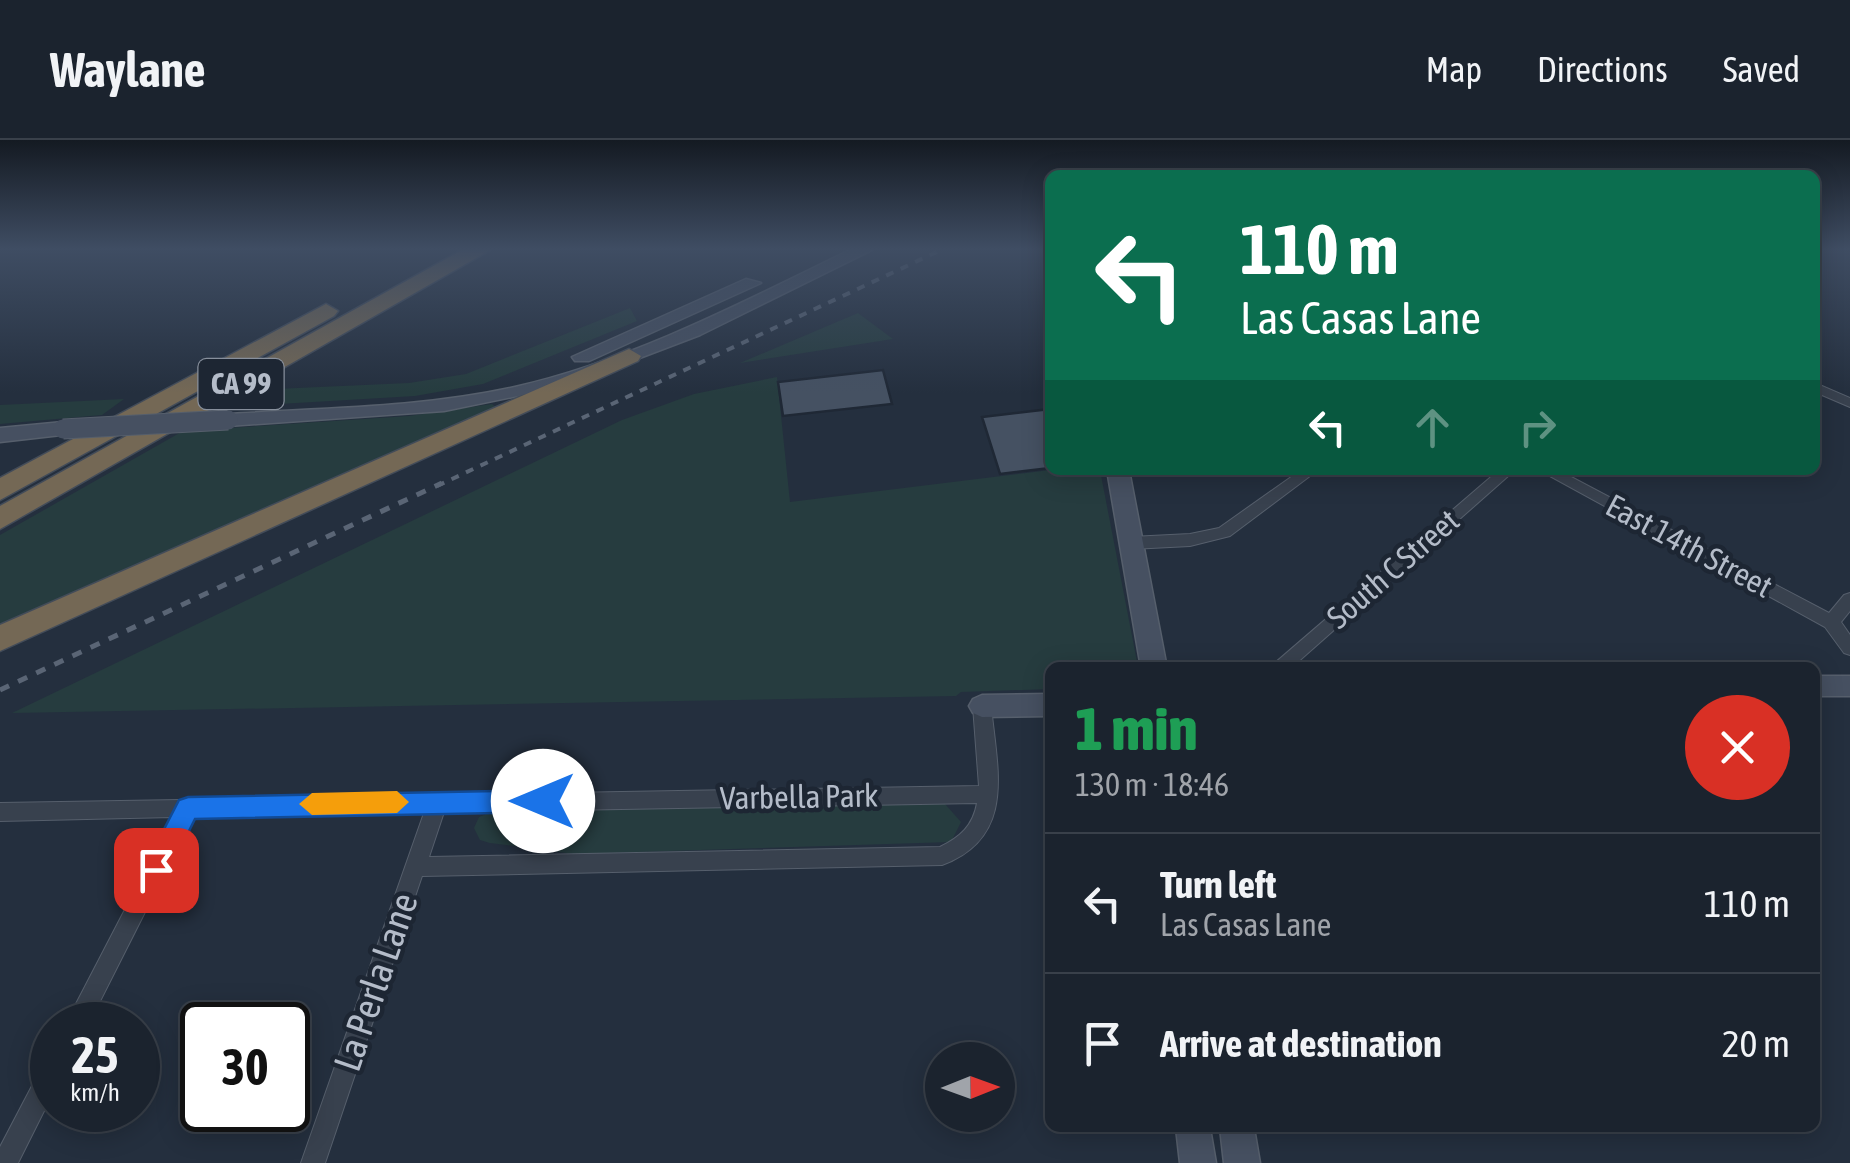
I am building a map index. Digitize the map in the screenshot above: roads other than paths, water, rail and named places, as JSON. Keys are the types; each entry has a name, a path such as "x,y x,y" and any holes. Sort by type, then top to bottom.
{"highway":[{"name":"CA 99","path":"0,490 354,297"},
{"name":"CA 99","path":"0,519 398,297"},
{"path":"0,639 629,356"}],"main road":[{"path":"0,435 440,404 533,388 629,356 681,323 734,297"},
{"path":"440,404 539,375 748,297"},
{"path":"1119,475 1153,662"},
{"path":"1820,686 1850,686"},
{"path":"982,706 1045,705"},
{"path":"1194,1132 1198,1163"},
{"path":"1238,1132 1242,1163"}],"street":[{"path":"1820,390 1850,403"},
{"path":"1131,543 1190,540 1224,532 1304,475"},
{"name":"South C Street","path":"1285,662 1502,475"},
{"name":"East 14th Street","path":"1555,475 1831,622"},
{"path":"1850,599 1831,622 1850,648"},
{"path":"982,706 987,794"},
{"name":"Varbella Park","path":"0,812 438,801 987,794 987,817 981,830 959,851 942,856 416,867"},
{"name":"La Perla Lane","path":"313,1163 438,801"},
{"path":"88,1002 188,808"},
{"path":"5,1163 30,1114"}],"railway":[{"path":"437,486 841,297"},
{"path":"0,690 442,483"}]}
